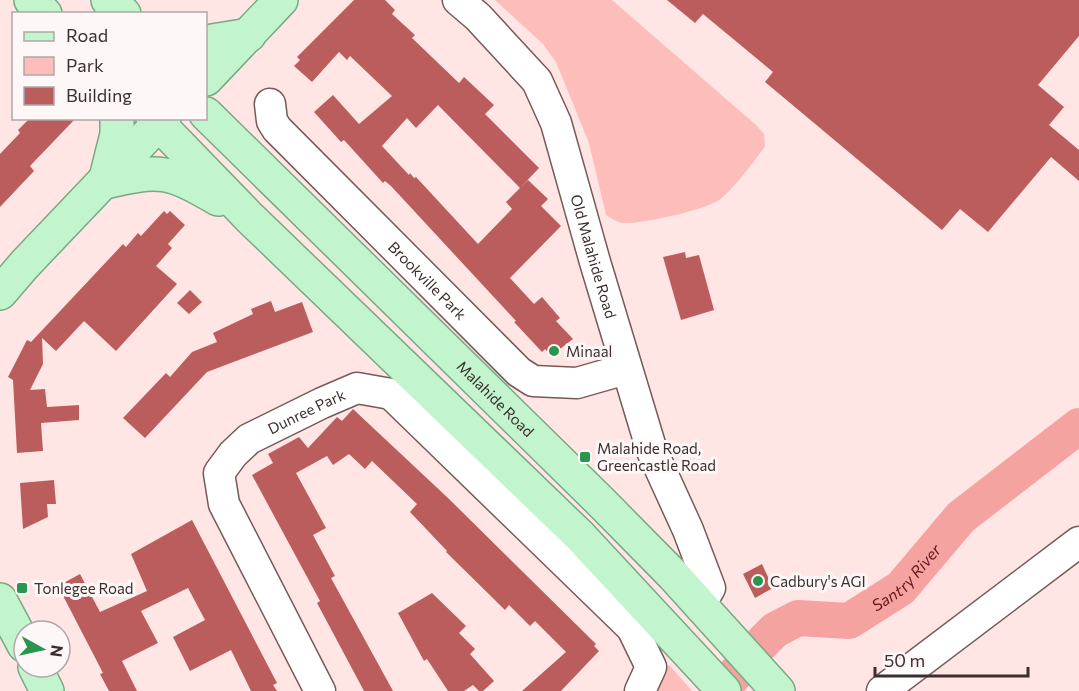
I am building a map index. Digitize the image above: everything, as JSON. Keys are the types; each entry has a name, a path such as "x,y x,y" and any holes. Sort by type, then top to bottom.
{"main road":[{"path":"31,0 43,12"},
{"path":"97,0 108,12"},
{"path":"108,0 122,12"},
{"path":"207,78 281,0"},
{"path":"207,42 249,35"},
{"name":"Malahide Road","path":"207,115 586,487 700,605 760,672"},
{"path":"105,182 117,134 117,120"},
{"path":"0,293 105,182 159,120 250,218 580,536 718,685"},
{"path":"105,182 154,172 168,174 190,183 250,218"},
{"path":"0,600 12,622"}],"street":[{"name":"Old Malahide Road","path":"458,0 478,17 537,81 556,123 626,369 652,451 688,530 710,588 700,605"},
{"name":"Brookville Park","path":"270,104 272,121 277,129 519,372 533,381 577,383 626,369"},
{"name":"Dunree Park","path":"320,691 224,504 219,473 233,454 249,439 357,388 391,394 632,628 651,667 640,691"},
{"path":"882,691 1079,542"}],"green space":[{"path":"495,0 612,0 756,125 764,134 765,146 730,190 712,204 672,216 632,223 612,219 606,215 589,143 556,62 543,44"},
{"path":"669,665 692,691 655,691"}],"building":[{"path":"354,0 385,0 395,10 392,14 415,35 412,38 459,83 464,77 494,105 485,114 539,168 520,188 528,180 548,199 541,206 561,226 510,278 534,304 542,297 560,318 556,321 573,339 551,356 545,349 542,352 391,186 385,181 383,183 344,140 341,142 314,112 333,95 359,124 392,96 350,56 347,60 339,52 312,82 294,66 300,60 297,57","holes":["438,105 520,188 506,202 512,209 478,244 416,177 414,178 410,173 409,175 382,146 407,118 416,128"]},
{"path":"667,0 1079,0 1079,36 1038,85 1064,107 1049,125 1079,150 1079,181 1051,157 988,232 960,209 942,230 765,82 773,72 703,14 695,23"},
{"path":"28,120 74,120 30,166 34,171 0,207 0,154 20,133 18,130"},
{"path":"164,211 167,214 170,211 185,225 168,244 172,248 156,266 177,284 116,351 84,321 56,351 42,338 43,364 30,390 45,389 47,407 79,405 79,420 41,423 43,451 17,453 13,380 8,377 27,340 31,342 123,244 126,247 138,233 141,236"},
{"path":"685,252 686,258 699,255 714,310 681,320 663,257"},
{"path":"190,290 202,302 189,314 177,303"},
{"path":"271,301 275,312 302,302 313,332 207,372 145,438 123,418 166,373 170,377 192,352 217,342 213,333 253,314 251,309"},
{"path":"353,409 448,498 596,644 594,646 599,651 561,691 522,691 566,652 535,621 530,626 509,605 505,610 446,552 410,512 417,504 372,461 365,469 349,454 333,465 327,456 296,473 326,528 313,535 335,576 331,578 393,691 364,691 317,603 320,601 252,475 273,463 268,454 299,437 308,448 337,417 342,421"},
{"path":"54,480 56,504 47,504 48,517 23,529 20,483"},
{"path":"192,520 277,683 273,685 277,691 251,691 231,650 190,671 173,637 205,620 188,588 141,611 158,643 122,661 137,691 109,691 100,674 103,673 58,586 80,574 100,612 147,591 131,554"},
{"name":"Cadbury's AGI","path":"762,564 773,588 755,598 743,574"},
{"path":"432,593 466,626 459,633 475,649 470,654 494,681 483,691 479,691 473,685 464,691 448,691 427,659 424,661 398,613"}],"waterway":[{"name":"Santry River","path":"721,691 775,630 798,618 849,621 901,588 961,517 1079,426"}],"place":[{"name":"Minaal","path":"554,351"},
{"name":"Malahide Road, Greencastle Road","path":"585,457"},
{"name":"Cadbury's AGI","path":"758,581"},
{"name":"Tonlegee Road","path":"22,588"}]}
